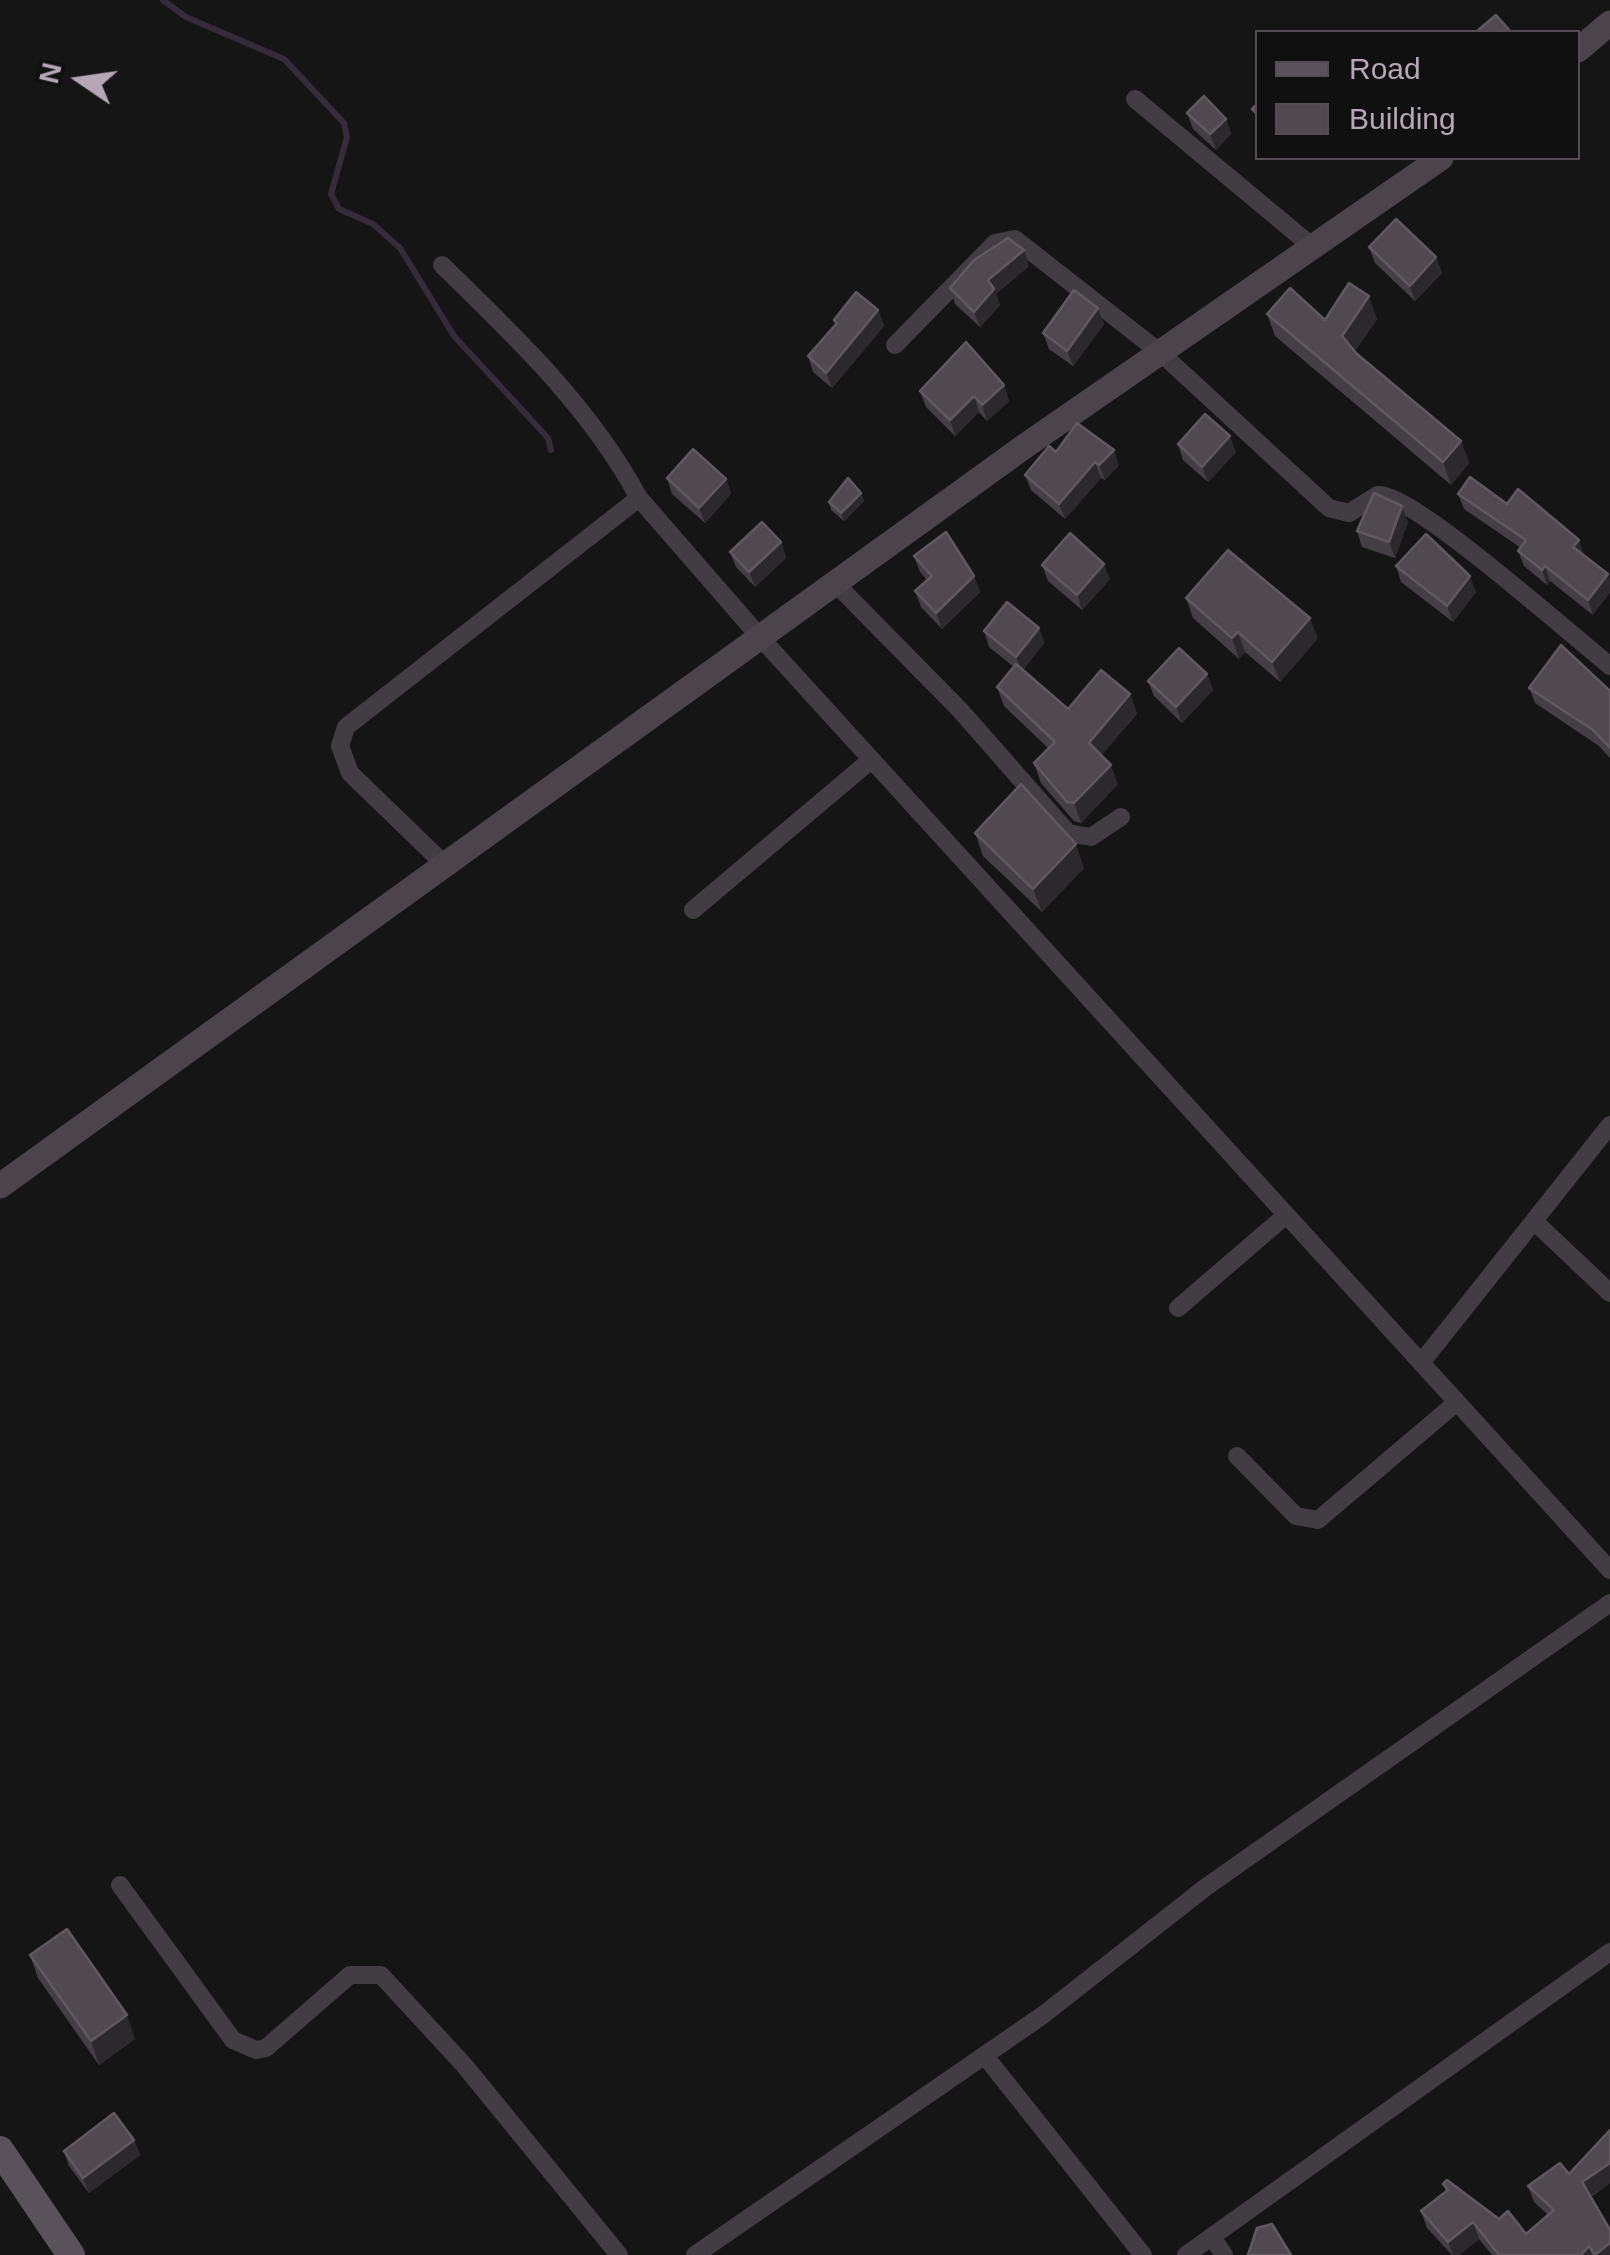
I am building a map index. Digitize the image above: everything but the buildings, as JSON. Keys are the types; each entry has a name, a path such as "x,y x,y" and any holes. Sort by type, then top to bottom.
{"main road":[{"path":"0,2150 72,2255"}],"street":[{"path":"1580,48 1610,23"},
{"path":"1135,99 1314,248"},
{"path":"0,1186 834,582 1439,160"},
{"path":"895,345 996,243 1009,238 1022,244 1162,354 1328,508 1349,513 1378,494 1395,497 1450,535 1610,666"},
{"path":"442,264 502,323 602,436 640,498 759,636 1610,1570"},
{"path":"444,864 350,773 340,746 346,727 640,498"},
{"path":"834,582 960,710 1068,833 1091,837 1121,817"},
{"path":"693,910 871,760"},
{"path":"1421,1363 1610,1125"},
{"path":"1178,1308 1285,1216"},
{"path":"1534,1221 1610,1293"},
{"path":"1237,1456 1296,1516 1318,1520 1456,1402"},
{"path":"696,2255 986,2056 1206,1886 1610,1603"},
{"path":"120,1885 234,2040 244,2046 266,2048 350,1975 381,1975 464,2065 619,2255"},
{"path":"1186,2255 1610,1952"},
{"path":"986,2056 1143,2255"},
{"path":"1212,2237 1224,2255"}],"waterway":[{"path":"163,0 186,17 284,59 344,123 347,137 331,194 339,209 373,224 400,248 454,336 548,438 551,450"}]}
